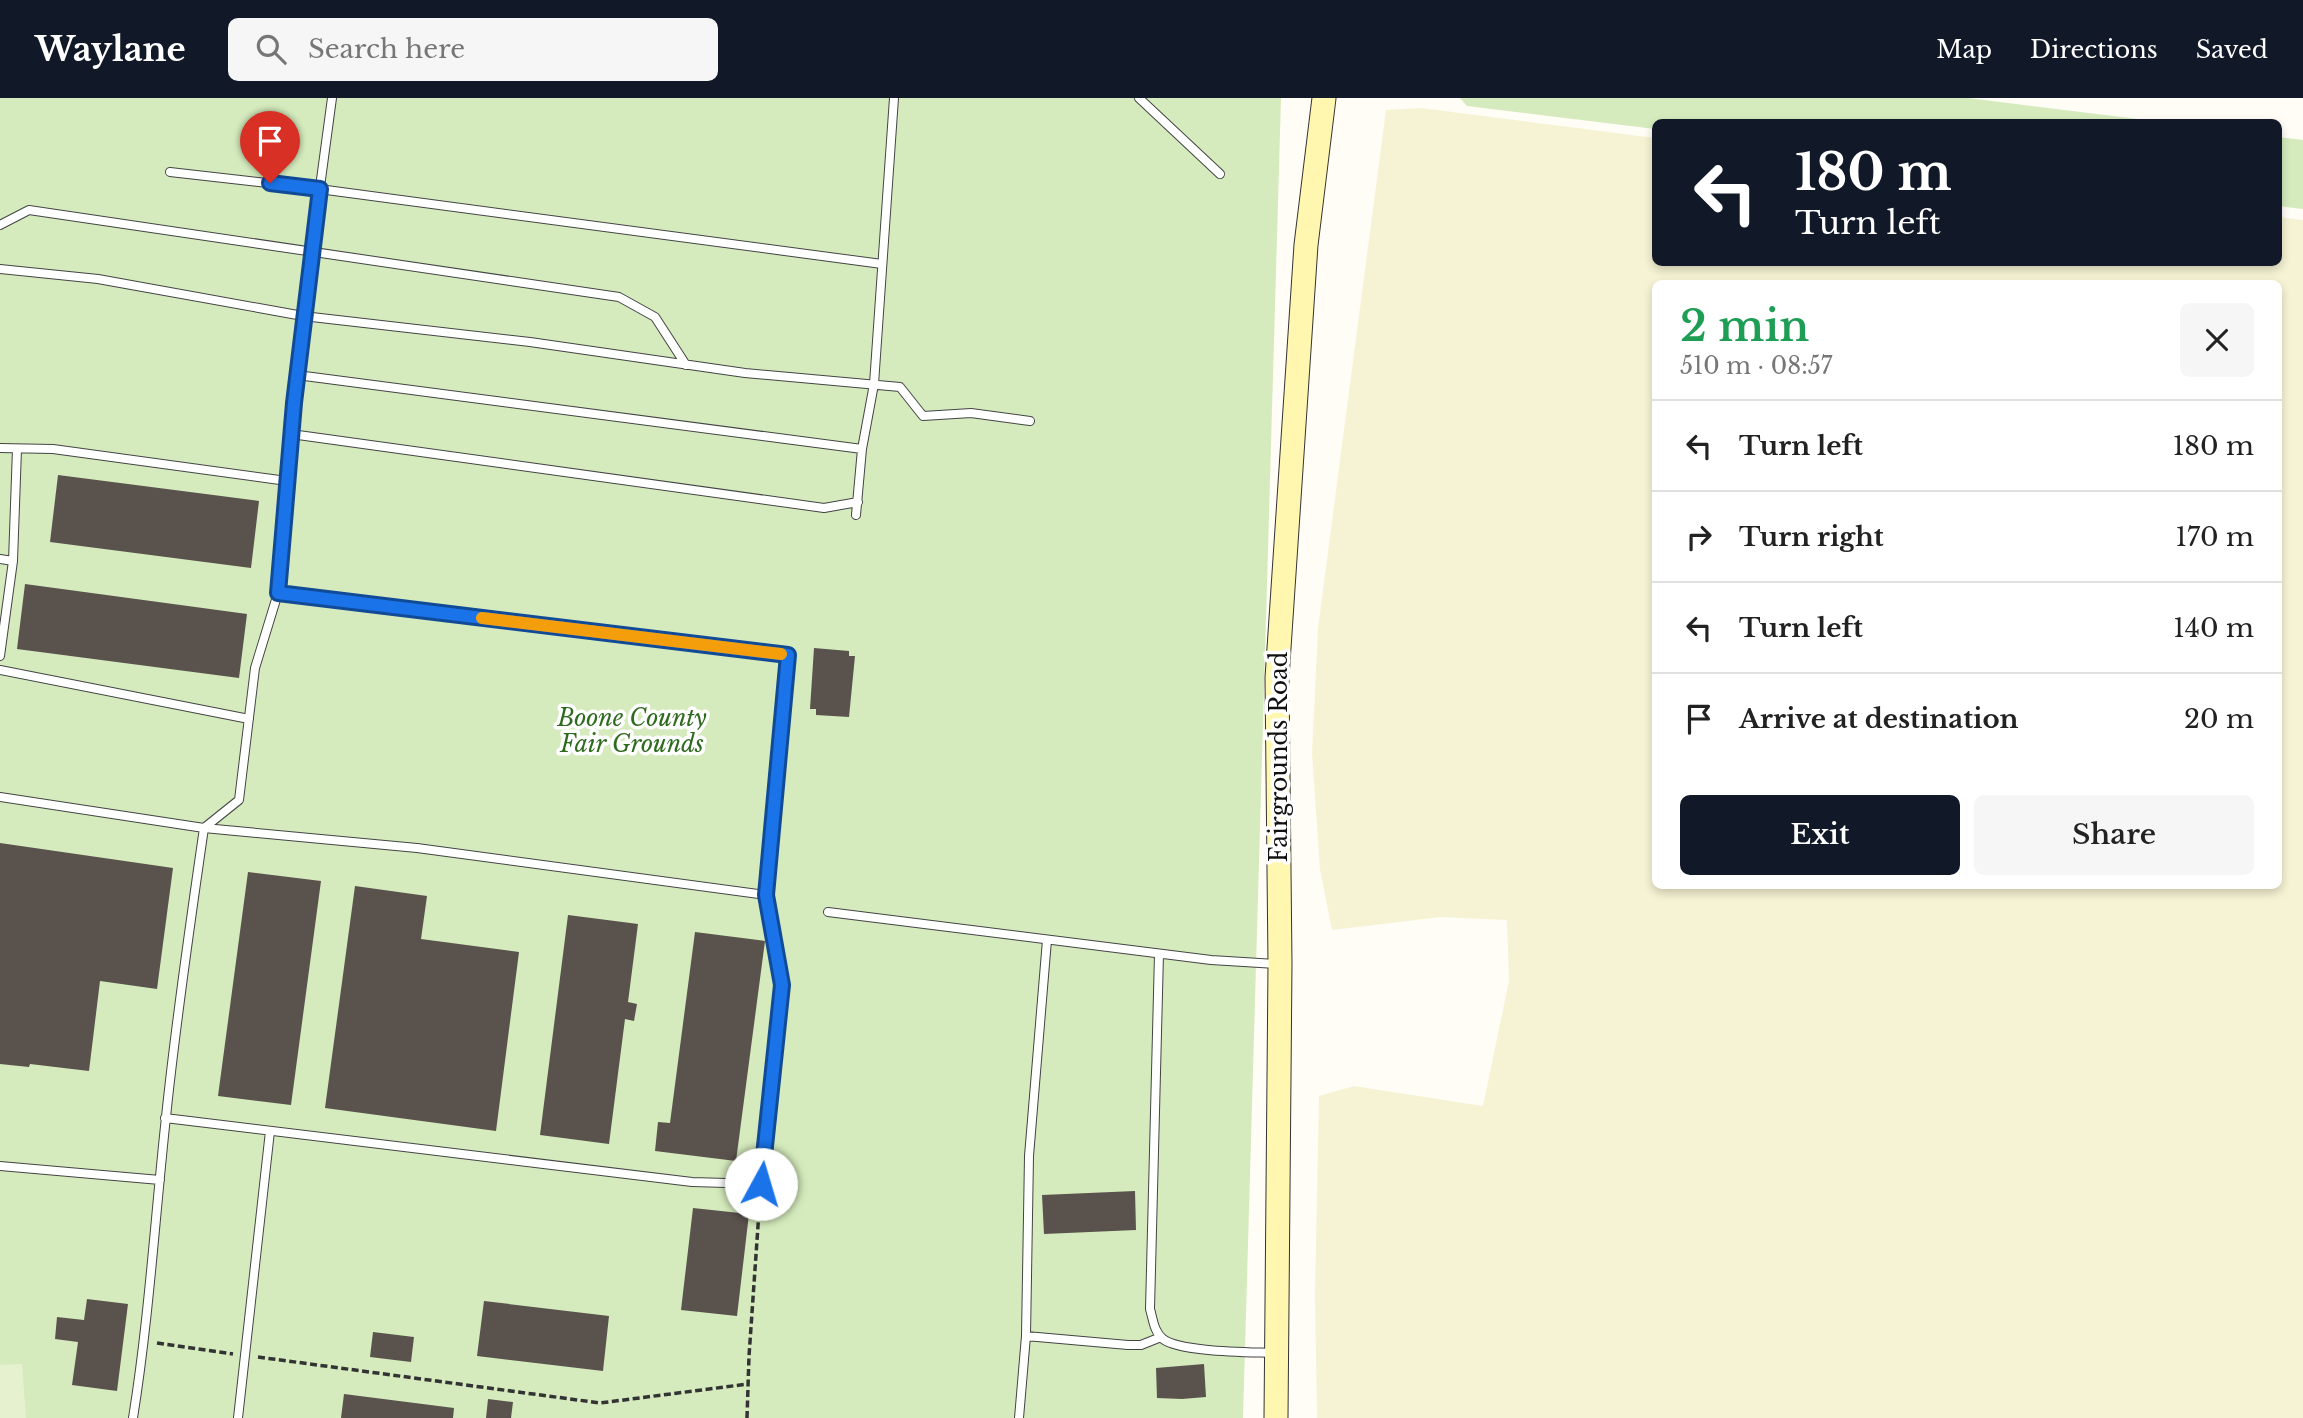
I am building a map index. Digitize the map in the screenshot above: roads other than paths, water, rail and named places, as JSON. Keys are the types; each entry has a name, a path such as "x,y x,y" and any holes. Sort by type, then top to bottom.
{"main road":[{"name":"Fairgrounds Road","path":"1276,1418 1280,964 1277,678 1306,245 1324,98"}],"lane":[{"path":"132,1418 145,1341 165,1118 204,828 239,800 255,667 278,593 303,316 332,98"},
{"path":"856,515 862,449 874,384 894,98"},
{"path":"1139,98 1220,174"},
{"path":"170,172 320,189 883,264"},
{"path":"0,225 29,210 619,296 655,317 686,365"},
{"path":"0,269 98,279 303,316 530,342 745,373 900,387 923,416 971,413 1030,421"},
{"path":"297,376 862,449"},
{"path":"291,434 824,508 858,502"},
{"path":"0,448 53,449 287,481"},
{"path":"0,656 13,561 17,449"},
{"path":"0,559 13,561"},
{"path":"165,1118 692,1182 761,1184 782,985 766,895 788,655 278,593"},
{"path":"0,670 249,719"},
{"path":"0,797 204,828 417,848 766,895"},
{"path":"828,912 1158,954 1280,964"},
{"path":"1019,1418 1026,1336 1029,1156 1047,940"},
{"path":"1158,954 1150,1309 1156,1332 1165,1341 1183,1347 1276,1353"},
{"path":"238,1418 270,1131"},
{"path":"0,1166 160,1180"},
{"path":"1026,1336 1128,1345 1140,1345 1161,1337"}],"park label":[{"name":"Boone County Fair Grounds","path":"632,731"}]}
